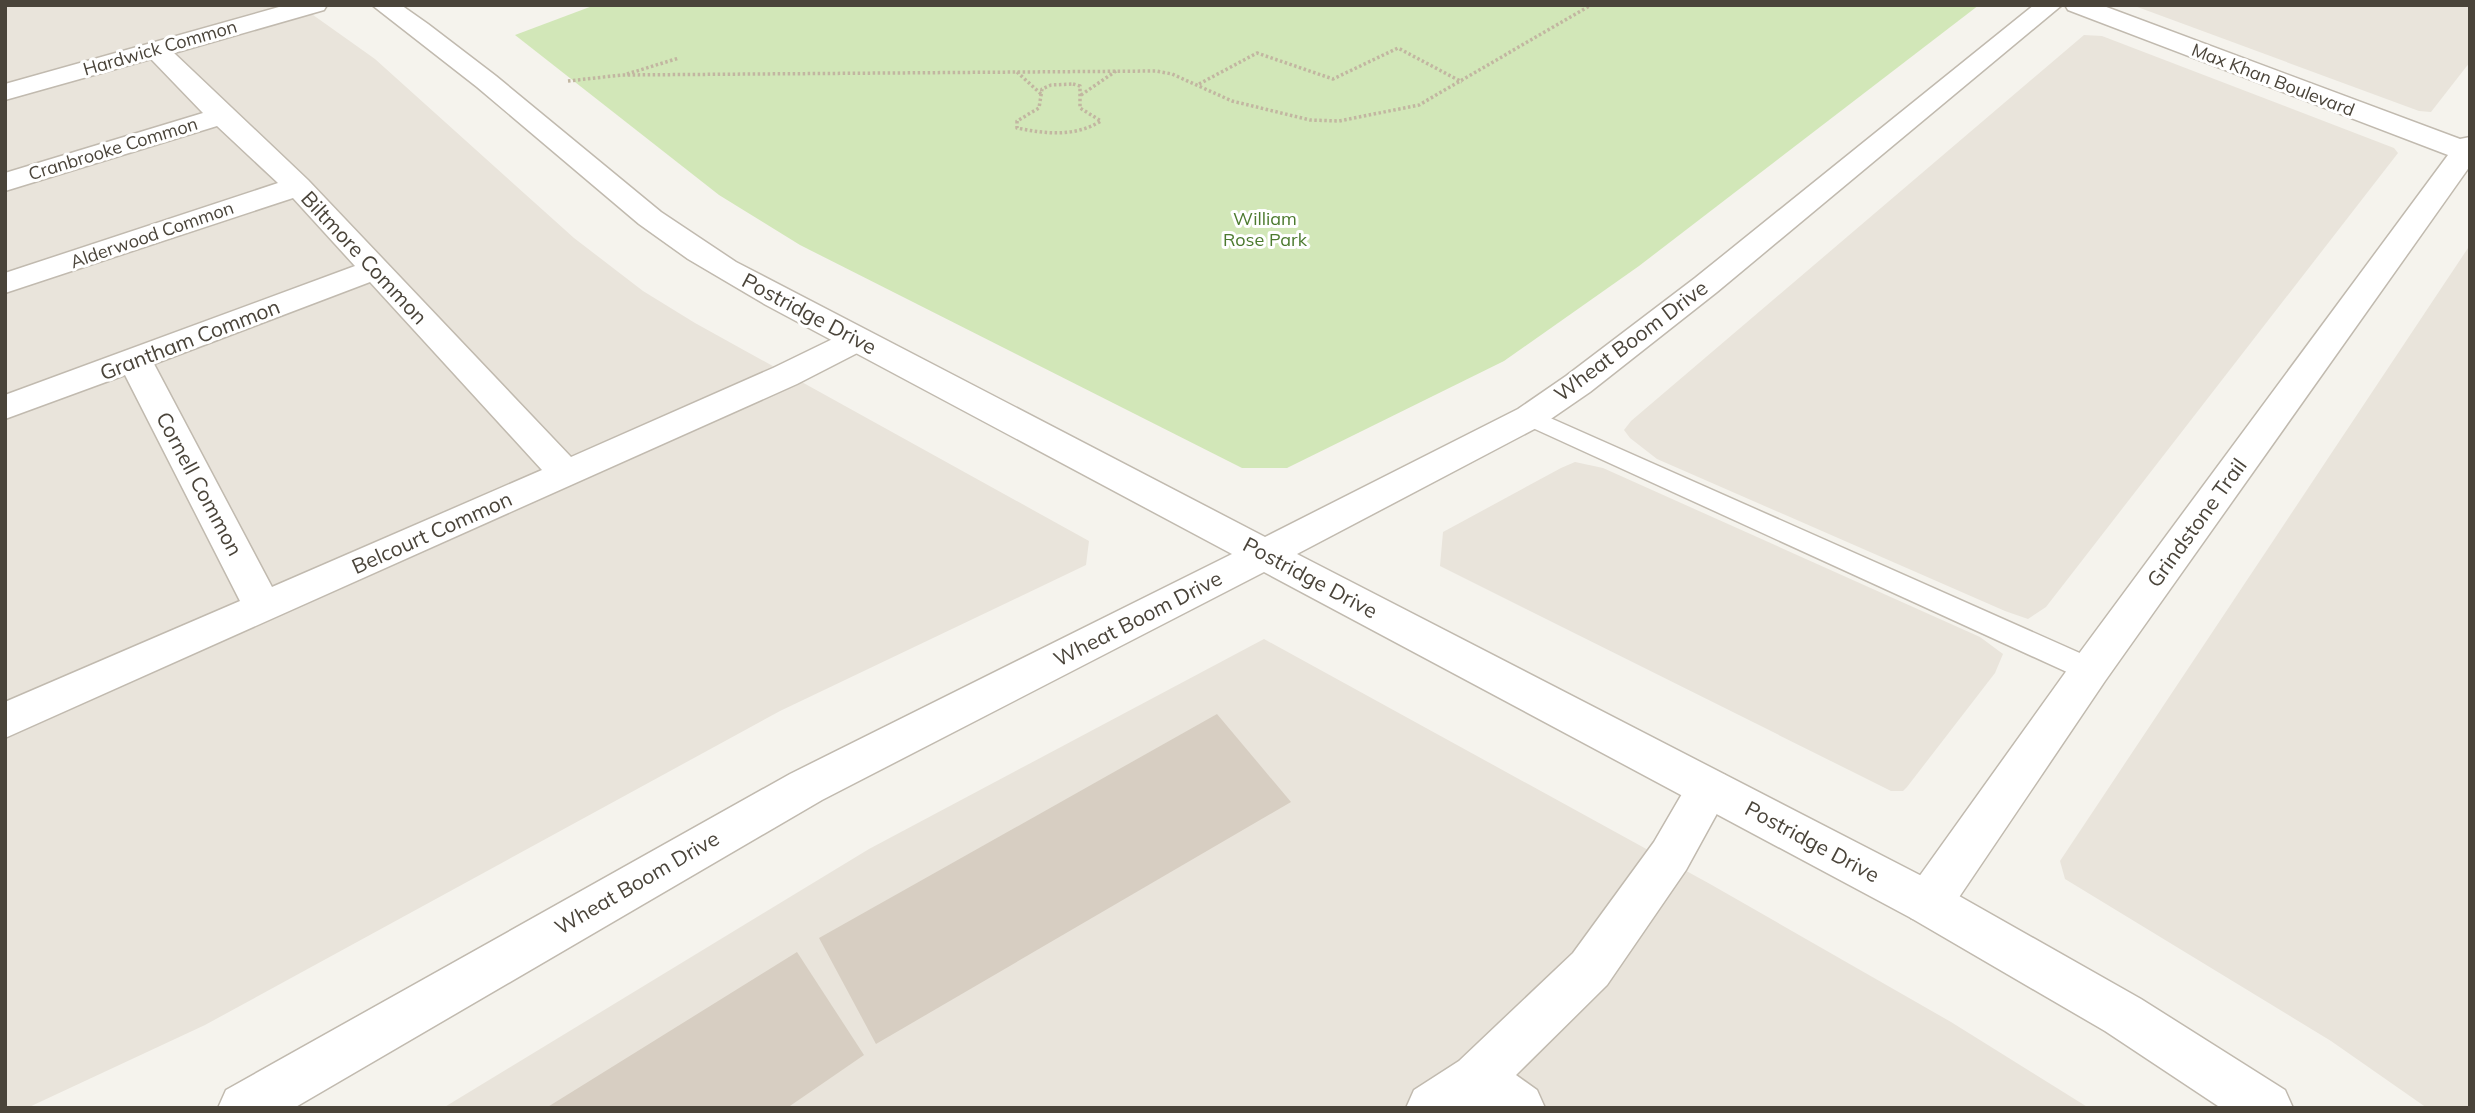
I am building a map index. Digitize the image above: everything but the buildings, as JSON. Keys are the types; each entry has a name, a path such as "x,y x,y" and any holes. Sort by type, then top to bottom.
{"street":[{"name":"Hardwick Common","path":"5,92 315,5"},
{"name":"Postridge Drive","path":"384,5 443,46 662,227 730,271 857,341 1928,903 2123,1015 2267,1108"},
{"name":"Wheat Boom Drive","path":"244,1108 806,787 1530,417 1578,384 1695,293 2050,5"},
{"name":"Max Khan Boulevard","path":"2077,5 2468,150"},
{"name":"Biltmore Common","path":"155,49 298,186 566,474"},
{"name":"Cranbrooke Common","path":"5,182 222,116"},
{"name":"Grindstone Trail","path":"1928,903 2090,670 2468,150"},
{"name":"Alderwood Common","path":"5,284 298,186"},
{"name":"Grantham Common","path":"5,408 374,270"},
{"name":"Belcourt Common","path":"5,721 566,474 857,341"},
{"name":"Cornell Common","path":"135,360 263,608"},
{"path":"1432,1108 1477,1078 1590,969 1670,856 1709,788"},
{"path":"1477,1078 1519,1108"}],"lane":[{"path":"1530,417 2090,670"}],"path":[{"path":"568,81 622,75 1117,71 1172,74 1232,101 1310,120 1339,121 1419,105 1591,5"},
{"path":"1198,84 1257,53 1333,79 1398,48 1462,82"},
{"path":"622,75 679,58"},
{"path":"855,72 858,64"},
{"path":"1016,71 1041,95"},
{"path":"1081,95 1117,71"},
{"path":"1062,84 1080,86 1081,95 1080,108 1101,121 1093,127 1056,132 1017,128 1017,121 1039,108 1042,89 1062,84"}],"shaded area":[{"path":"5,5 299,5 375,59 574,238 643,291 695,323 1089,541 1086,565 780,711 205,1025 27,1108 5,1108"},
{"path":"2132,5 2470,5 2470,62 2431,112 2419,111"},
{"path":"2084,35 2102,36 2394,148 2398,153 2046,607 2028,619 2005,611 1657,459 1630,438 1624,430 1631,421"},
{"path":"2470,245 2470,1108 2427,1108 2331,1041 2065,879 2060,861"},
{"path":"1575,462 1603,468 1980,637 2003,654 1995,673 1907,787 1903,791 1891,791 1440,566 1443,532"},
{"path":"1264,639 1710,884 1951,1022 2089,1108 443,1108 869,849"}],"green space":[{"name":"William Rose Park","path":"595,5 1979,5 1639,266 1504,361 1287,468 1242,468 800,245 719,195 515,35"}]}
